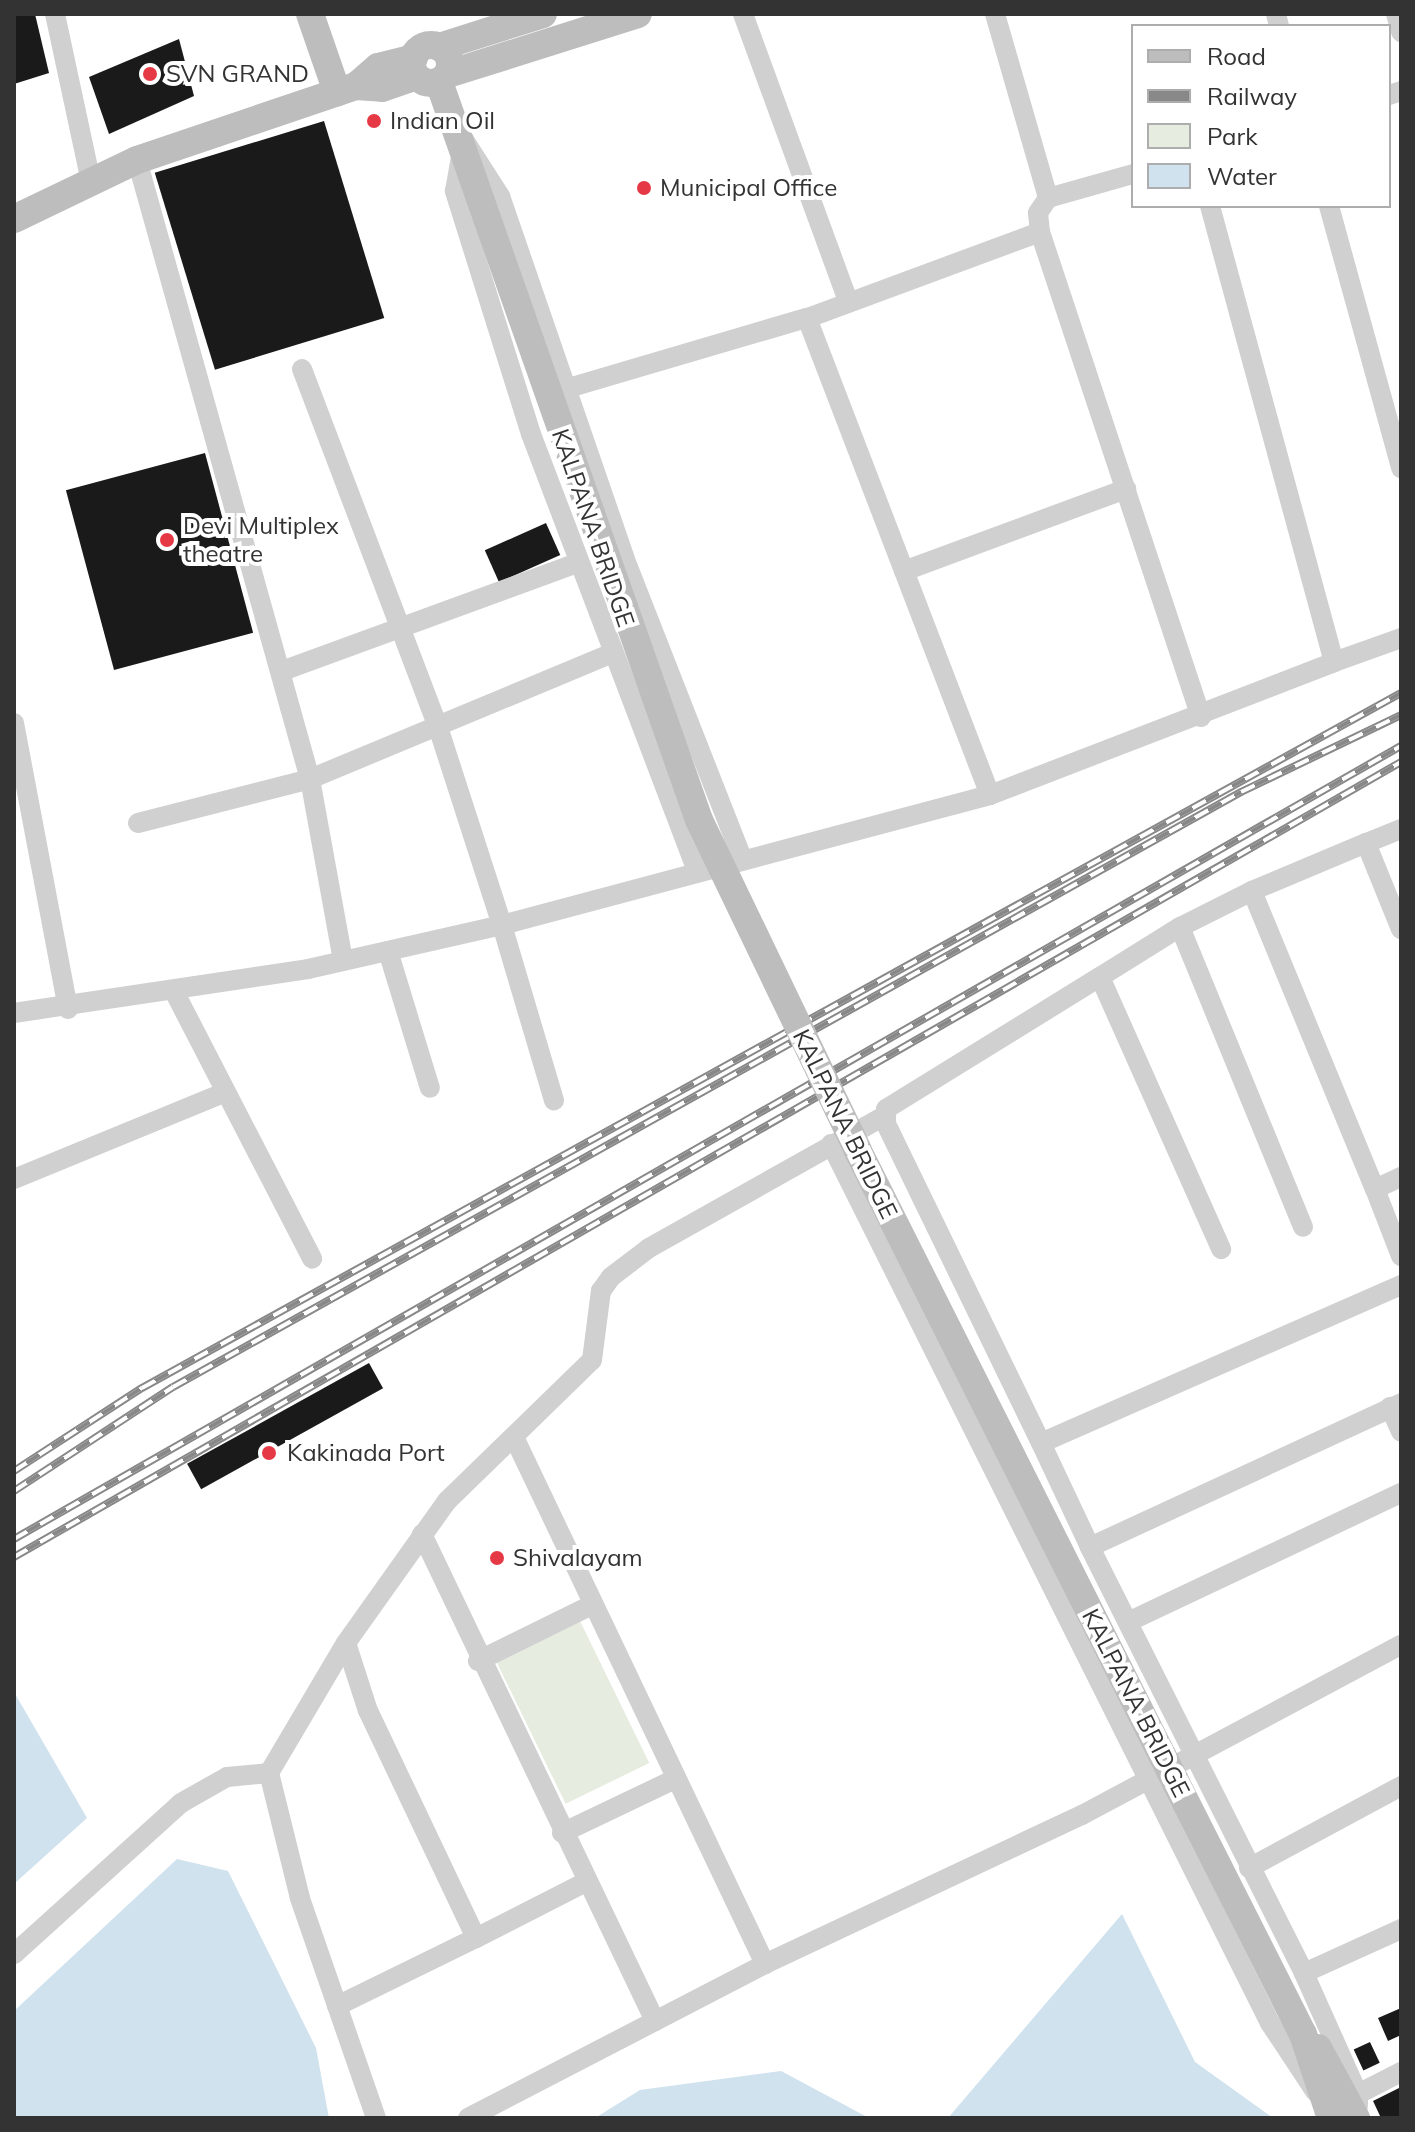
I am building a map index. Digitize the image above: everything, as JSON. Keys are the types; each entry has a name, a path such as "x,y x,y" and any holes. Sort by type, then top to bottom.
{"main road":[{"path":"310,14 347,89"},
{"path":"431,67 543,14"},
{"path":"14,219 137,160 347,89 378,67 431,67 638,14"},
{"name":"KALPANA BRIDGE","path":"431,67 475,177 699,820 844,1146 1164,1773 1303,2034"},
{"path":"1303,2034 1326,2055 1357,2110"},
{"path":"1303,2034 1329,2113"}],"street":[{"path":"55,14 91,182"},
{"path":"743,14 847,298"},
{"path":"995,14 1048,198"},
{"path":"1396,14 1401,32"},
{"path":"463,144 489,171 500,196 565,389 742,858"},
{"path":"463,144 455,191 463,221 577,563 697,871"},
{"path":"137,160 310,779 343,961"},
{"path":"1131,175 1048,198 1038,213 1040,232 1201,717"},
{"path":"1211,208 1334,662"},
{"path":"1330,208 1401,468"},
{"path":"565,389 807,318 847,298 1040,232"},
{"path":"807,318 990,795"},
{"path":"302,369 398,633 439,730 554,1100"},
{"path":"904,571 1126,489"},
{"path":"282,671 398,633 577,563"},
{"path":"14,1013 68,1009 175,993 388,951 502,925 742,858 990,795 1201,717 1401,638"},
{"path":"138,823 310,779 439,730 612,653"},
{"path":"14,723 68,1009"},
{"path":"376,2118 337,2006 269,1773 346,1643 422,1534 592,1360 601,1291 611,1277 844,1146 886,1115 893,1098 1180,927 1252,891 1401,829"},
{"path":"1366,843 1401,929"},
{"path":"1252,891 1401,1256"},
{"path":"1180,927 1303,1227"},
{"path":"388,951 430,1088"},
{"path":"1100,977 1221,1249"},
{"path":"175,993 312,1259"},
{"path":"14,1179 224,1093"},
{"path":"886,1115 1090,1547 1130,1621 1249,1868 1304,1973 1357,2110 1401,2072"},
{"path":"1375,1189 1401,1177"},
{"path":"1041,1443 1401,1285"},
{"path":"1090,1547 1396,1405 1401,1432"},
{"path":"514,1437 590,1606 765,1964"},
{"path":"1130,1621 1401,1493"},
{"path":"422,1534 478,1661 655,2021"},
{"path":"478,1661 590,1606"},
{"path":"346,1643 368,1711 476,1938"},
{"path":"468,2118 765,1964 1164,1773 1401,1645"},
{"path":"14,1954 181,1803 227,1777 269,1773"},
{"path":"1164,1773 1270,2023 1329,2113"},
{"path":"562,1833 673,1780"},
{"path":"1249,1868 1401,1786"},
{"path":"337,2006 586,1882"},
{"path":"1304,1973 1401,1929"}],"green space":[{"path":"580,1621 649,1763 566,1804 496,1662"}],"water":[{"path":"14,1692 87,1818 14,1884"},
{"path":"177,1859 228,1871 316,2048 329,2118 14,2118 14,2011"},
{"path":"1122,1914 1195,2062 1273,2118 948,2118"},
{"path":"781,2071 869,2118 595,2118 640,2090"}],"building":[{"path":"14,14 35,14 49,73 14,84"},
{"name":"SVN GRAND","path":"179,39 194,96 109,134 89,77"},
{"path":"324,121 384,318 215,370 155,173"},
{"path":"205,453 253,633 114,670 66,490"},
{"path":"546,523 560,555 499,582 485,550"},
{"path":"369,1363 383,1388 201,1489 187,1464"},
{"path":"1401,2008 1401,2035 1388,2041 1378,2018"},
{"path":"1370,2042 1380,2063 1363,2070 1354,2050"},
{"path":"1401,2087 1401,2118 1381,2118 1373,2101"}],"railway":[{"path":"14,1471 142,1388 1401,693"},
{"path":"14,1491 173,1387 1241,792 1401,715"},
{"path":"14,1539 1401,746"},
{"path":"14,1557 1401,762"}],"place":[{"name":"SVN GRAND","path":"150,74"},
{"name":"Indian Oil","path":"374,121"},
{"name":"Municipal Office","path":"644,188"},
{"name":"Devi Multiplex theatre","path":"167,540"},
{"name":"Kakinada Port","path":"269,1453"},
{"name":"Shivalayam","path":"497,1558"}]}
